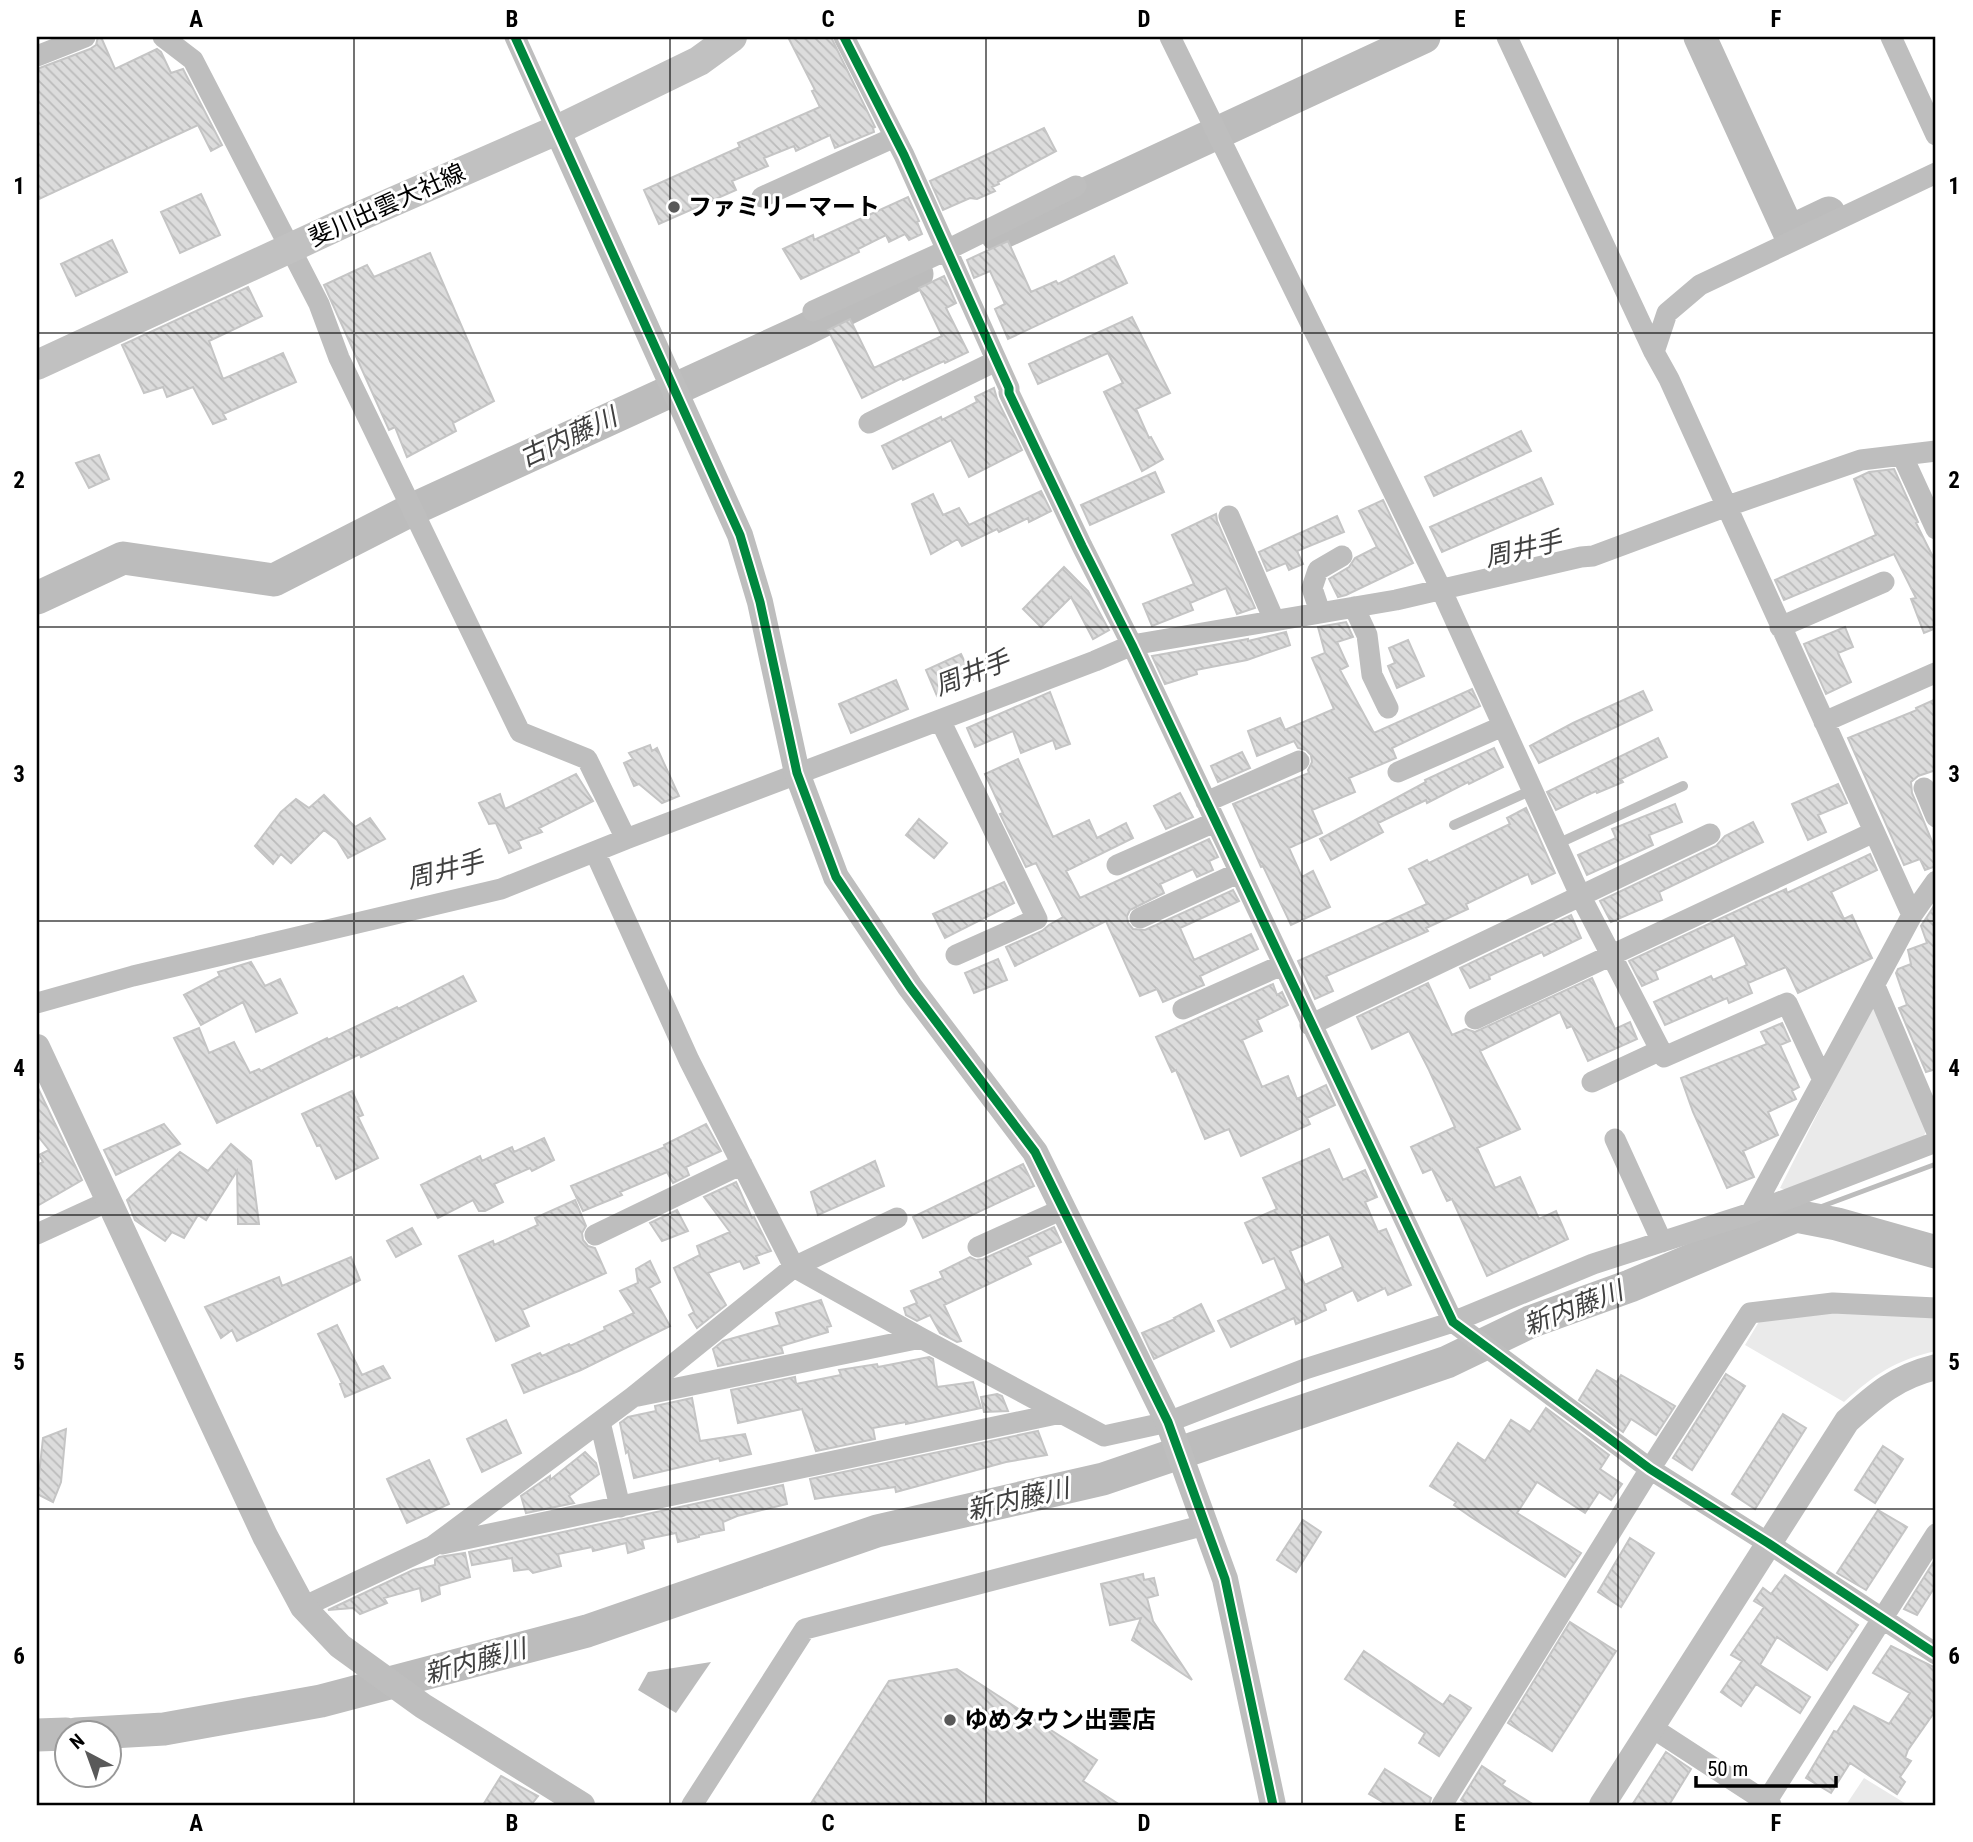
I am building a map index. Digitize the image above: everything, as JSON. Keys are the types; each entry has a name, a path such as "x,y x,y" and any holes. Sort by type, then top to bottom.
{"main road":[{"name":"斐川出雲大社線","path":"37,365 556,130 699,61 732,37"}],"street":[{"path":"37,56 85,37"},
{"path":"163,37 193,60 319,304 339,358 520,732 587,759 625,839"},
{"path":"515,37 740,535 761,602 797,773 836,877 910,987 1035,1152 1168,1422 1225,1579 1273,1805"},
{"path":"844,37 895,137 1009,393 1132,645 1453,1322 1650,1469 1936,1654"},
{"path":"1170,37 1441,589 1580,895 1664,1057 1787,1003 1824,1080"},
{"path":"1507,37 1669,379 1912,915"},
{"path":"1891,37 1936,135"},
{"path":"762,197 895,137"},
{"path":"1654,352 1667,313 1700,285 1936,173"},
{"path":"813,311 1076,187"},
{"path":"869,423 996,361"},
{"path":"37,1003 133,976 501,889 797,773 1095,662 1132,645 1354,607 1593,556 1861,460 1936,451"},
{"path":"1902,455 1936,529"},
{"path":"1229,516 1274,620"},
{"path":"1320,612 1312,588 1318,570 1342,556"},
{"path":"1780,627 1884,582"},
{"path":"1354,607 1367,635 1372,675 1388,708"},
{"path":"1824,722 1935,673"},
{"path":"940,720 1037,919 956,955"},
{"path":"1398,772 1503,726"},
{"path":"1206,802 1299,761"},
{"path":"1924,789 1936,817"},
{"path":"1117,865 1215,822"},
{"path":"1475,1019 1874,832"},
{"path":"1311,1025 1710,834"},
{"path":"595,852 689,1060 794,1267 1104,1436 1168,1422 1305,1369 1453,1322 1593,1264 1751,1213 1936,1142"},
{"path":"1140,918 1238,873"},
{"path":"1751,1213 1912,915 1936,881"},
{"path":"1183,1009 1282,965"},
{"path":"1875,986 1936,1130"},
{"path":"37,1048 265,1536 303,1606 340,1646 423,1706 582,1805"},
{"path":"1592,1082 1661,1050"},
{"path":"1615,1139 1661,1241"},
{"path":"594,1236 741,1164"},
{"path":"37,1234 108,1201"},
{"path":"978,1247 1063,1209"},
{"path":"303,1606 433,1546 633,1398 794,1267 897,1218"},
{"path":"1442,1805 1750,1313 1833,1303 1936,1308"},
{"path":"633,1398 921,1338"},
{"path":"1602,1805 1847,1421 1884,1389 1917,1372 1936,1367"},
{"path":"433,1546 1061,1413"},
{"path":"600,1422 620,1507"},
{"path":"692,1805 805,1629 1205,1525"},
{"path":"1651,1727 1769,1804 1936,1534"}],"lane":[{"path":"1557,844 1683,786"},
{"path":"1454,825 1532,790"}],"shaded area":[{"path":"1873,1003 1927,1129 1922,1140 1789,1191 1780,1188"},
{"path":"1832,1309 1936,1312 1936,1351 1909,1359 1886,1370 1844,1402 1745,1345 1760,1320"},
{"path":"711,1662 676,1713 638,1690 648,1672"},
{"path":"1864,1778 1908,1805 1846,1805"}],"building":[{"path":"98,37 101,37 115,69 157,49 171,73 183,69 222,145 211,151 198,125 37,200 37,69 90,49 96,45"},
{"path":"788,37 831,37 875,127 874,132 835,148 830,135 796,151 794,146 764,158 768,166 732,181 736,190 659,224 644,190 740,147 738,143 820,107 812,91 815,90"},
{"path":"1044,128 1056,151 998,182 999,184 992,187 995,191 943,210 930,181"},
{"path":"201,194 220,235 180,253 161,212"},
{"path":"908,197 922,234 909,240 905,234 889,242 886,235 858,249 859,252 801,279 783,249 813,235 814,240"},
{"path":"112,240 127,272 76,296 61,264"},
{"path":"1008,241 1031,292 1056,281 1058,284 1114,256 1127,283 1008,339 995,309 1005,304 990,271 974,278 967,260"},
{"path":"430,253 494,401 453,423 456,431 407,457 395,427 389,430 324,285 367,265 374,277"},
{"path":"944,276 956,303 946,308 968,352 903,380 902,378 862,398 828,330 850,319 874,368 942,336 919,288"},
{"path":"248,287 262,316 209,341 223,379 283,353 296,382 223,414 226,419 213,424 193,387 167,397 163,387 144,393 122,345"},
{"path":"1132,317 1170,393 1136,409 1149,438 1151,437 1163,459 1142,471 1104,392 1123,383 1108,353 1038,384 1029,364"},
{"path":"994,388 1022,450 969,477 951,440 893,469 882,446 977,402 975,397"},
{"path":"1521,431 1531,451 1434,496 1425,477"},
{"path":"99,455 109,479 89,488 76,463"},
{"path":"1894,469 1936,563 1936,628 1924,633 1911,599 1916,598 1894,554 1784,600 1775,580 1876,535 1854,479 1869,472"},
{"path":"1155,472 1164,492 1090,525 1081,505"},
{"path":"1541,478 1553,504 1442,552 1430,527"},
{"path":"1041,491 1051,511 1029,522 1028,518 999,532 997,529 962,546 958,539 931,554 912,504 933,494 943,515 959,508 969,525"},
{"path":"1383,500 1413,563 1338,597 1329,579 1349,567 1355,558 1377,547 1359,511"},
{"path":"1216,514 1255,608 1237,614 1226,588 1190,603 1193,610 1152,626 1143,604 1194,584 1172,535"},
{"path":"1337,516 1344,532 1297,551 1303,564 1289,570 1286,563 1267,571 1259,552"},
{"path":"1064,567 1088,591 1109,630 1093,639 1071,597 1041,627 1023,609"},
{"path":"1346,622 1353,637 1337,642 1348,666 1340,670 1374,733 1472,689 1480,706 1392,748 1396,758 1349,778 1355,792 1312,810 1322,833 1289,848 1302,877 1313,871 1330,907 1291,925 1233,804 1309,773 1311,755 1298,748 1294,741 1257,756 1248,731 1280,718 1285,730 1334,709 1312,658 1325,653 1318,627"},
{"path":"1845,627 1853,647 1838,653 1851,682 1826,694 1804,644"},
{"path":"1286,632 1290,645 1247,660 1196,670 1197,674 1165,684 1152,656 1248,641"},
{"path":"1408,640 1424,676 1397,688 1388,666 1395,663 1389,648"},
{"path":"961,654 973,680 937,696 926,670"},
{"path":"896,680 908,709 851,733 839,704"},
{"path":"1643,691 1652,710 1539,763 1530,746"},
{"path":"1050,692 1070,744 1056,749 1053,740 1021,753 1013,731 975,747 967,728"},
{"path":"1936,699 1936,770 1918,776 1911,782 1912,793 1936,851 1936,866 1925,870 1920,859 1904,865 1848,738 1917,710 1916,708"},
{"path":"1658,738 1667,757 1621,779 1623,782 1597,793 1596,791 1556,810 1547,792"},
{"path":"650,745 652,751 657,748 679,796 662,803 639,784 634,786 624,763 633,759 629,753"},
{"path":"1494,748 1503,767 1378,823 1383,832 1331,860 1320,839 1426,782 1425,780"},
{"path":"1242,752 1250,768 1218,782 1211,766"},
{"path":"1018,759 1053,837 1089,820 1097,838 1126,823 1133,838 1066,871 1080,898 1209,839 1218,857 1209,861 1213,870 1197,877 1193,869 1160,884 1164,893 1130,910 1128,923 1133,929 1145,930 1233,890 1239,901 1180,928 1194,960 1251,934 1258,949 1200,976 1204,985 1163,1002 1157,989 1140,996 1106,921 1015,966 1006,947 1042,931 1063,917 1036,863 1026,867 1000,814 1003,813 985,774"},
{"path":"576,774 593,801 539,828 542,832 518,841 521,848 509,853 496,823 489,824 479,803 500,794 505,809"},
{"path":"1838,784 1847,803 1818,815 1826,832 1808,840 1792,804"},
{"path":"1180,793 1193,817 1166,829 1154,806"},
{"path":"324,795 355,827 370,818 385,839 348,858 337,840 324,830 291,863 281,854 273,864 255,846 281,812 296,799 309,808"},
{"path":"1675,804 1682,822 1649,835 1653,845 1587,875 1578,855 1616,838 1612,829"},
{"path":"1526,808 1555,873 1532,884 1528,874 1466,904 1468,909 1426,928 1428,931 1326,976 1333,991 1315,999 1298,961 1427,904 1409,869 1427,860 1429,863 1510,824 1507,818"},
{"path":"919,819 947,843 934,858 906,835"},
{"path":"1753,822 1763,842 1659,892 1662,900 1611,922 1600,901 1716,846 1725,836"},
{"path":"1870,854 1877,870 1831,892 1844,919 1852,915 1872,958 1798,993 1786,967 1748,983 1752,993 1729,1003 1727,998 1665,1025 1654,1002 1711,976 1713,980 1747,965 1734,935 1655,971 1658,979 1642,986 1629,961 1754,903 1786,889 1787,893"},
{"path":"1004,882 1014,903 945,938 933,914"},
{"path":"1936,903 1936,1069 1926,1072 1899,1008 1907,1005 1896,973 1898,969 1911,964 1908,950 1927,943 1921,926"},
{"path":"1571,915 1581,938 1544,956 1542,952 1489,976 1490,979 1470,988 1460,968"},
{"path":"998,959 1007,980 974,993 965,973"},
{"path":"251,962 265,986 280,979 297,1013 256,1032 243,1002 201,1025 184,995 220,976 218,972"},
{"path":"463,976 476,1001 217,1123 174,1038 199,1028 209,1053 234,1042 250,1073 259,1069 261,1071 327,1038 328,1040 397,1007 398,1009"},
{"path":"1592,978 1615,1029 1630,1022 1637,1039 1588,1061 1572,1026 1567,1028 1560,1012 1480,1051 1520,1129 1477,1148 1495,1188 1520,1177 1539,1219 1556,1211 1568,1239 1487,1276 1452,1199 1447,1201 1432,1169 1423,1173 1411,1147 1455,1127 1429,1070 1409,1031 1372,1049 1357,1017 1428,983 1452,1035 1466,1029 1475,1032"},
{"path":"1273,984 1277,995 1282,992 1288,1005 1257,1020 1262,1031 1242,1040 1262,1087 1288,1076 1297,1099 1326,1085 1335,1105 1307,1118 1310,1124 1241,1156 1229,1129 1205,1139 1176,1070 1172,1072 1156,1037"},
{"path":"1782,1023 1790,1041 1780,1045 1799,1087 1792,1091 1796,1099 1768,1112 1778,1135 1743,1151 1754,1177 1727,1188 1681,1078 1767,1044 1761,1032"},
{"path":"37,1086 82,1180 37,1206 37,1165 43,1162 39,1155 49,1150 37,1135"},
{"path":"352,1091 363,1115 358,1117 378,1158 336,1179 302,1114"},
{"path":"164,1124 180,1144 116,1175 104,1150"},
{"path":"706,1124 721,1151 686,1167 689,1175 673,1183 667,1172 583,1211 571,1186 665,1147 664,1145"},
{"path":"544,1138 554,1160 494,1184 503,1202 485,1211 479,1211 473,1200 438,1218 421,1185 480,1156 482,1161 512,1147 514,1152"},
{"path":"231,1144 251,1161 259,1224 238,1224 237,1171 206,1220 198,1215 184,1238 172,1232 165,1241 135,1220 127,1200 180,1152 208,1171"},
{"path":"1329,1149 1343,1180 1365,1170 1377,1197 1365,1202 1378,1232 1386,1229 1411,1285 1388,1295 1385,1288 1358,1301 1353,1290 1324,1304 1326,1310 1296,1324 1294,1318 1231,1347 1218,1321 1287,1289 1274,1258 1263,1263 1245,1223 1277,1209 1263,1178","holes":["1329,1234 1343,1267 1305,1285 1290,1251"]},
{"path":"875,1161 884,1186 818,1215 811,1192"},
{"path":"1023,1164 1034,1186 923,1238 913,1217"},
{"path":"736,1182 771,1251 756,1256 759,1263 744,1269 740,1261 708,1273 726,1305 697,1328 689,1315 694,1312 674,1268 700,1255 697,1246 730,1232 704,1197"},
{"path":"575,1200 586,1226 582,1233 583,1240 588,1246 595,1248 606,1273 522,1310 529,1326 496,1341 459,1256 493,1241 494,1245 538,1225 535,1218"},
{"path":"677,1210 688,1231 662,1241 650,1223"},
{"path":"1054,1227 1061,1242 1027,1257 1031,1264 944,1305 961,1341 957,1342 940,1333 930,1315 917,1321 906,1315 904,1308 917,1303 911,1291 943,1278 940,1272 970,1257 983,1259"},
{"path":"412,1228 421,1244 396,1257 387,1241"},
{"path":"351,1257 360,1280 237,1341 232,1330 221,1338 205,1307 279,1277 282,1286"},
{"path":"650,1261 660,1282 649,1288 670,1326 581,1370 524,1393 512,1365 540,1353 542,1356 569,1344 570,1346 634,1313 620,1291 638,1283 636,1269"},
{"path":"821,1300 831,1326 827,1327 828,1332 781,1346 783,1353 718,1366 713,1349 723,1341 780,1325 776,1313"},
{"path":"1201,1304 1214,1331 1154,1359 1142,1333"},
{"path":"337,1325 362,1375 383,1366 390,1378 345,1397 340,1384 342,1383 318,1334"},
{"path":"929,1357 933,1359 937,1387 973,1382 981,1408 873,1428 875,1439 816,1451 802,1409 738,1423 731,1390 795,1377 796,1384 841,1375 839,1370 877,1364 878,1367"},
{"path":"1597,1370 1617,1382 1621,1375 1675,1406 1656,1435 1631,1419 1623,1432 1579,1400"},
{"path":"1726,1374 1745,1386 1692,1470 1673,1458"},
{"path":"997,1394 1002,1396 1008,1411 984,1412 981,1397"},
{"path":"692,1398 700,1441 745,1434 751,1454 720,1461 719,1458 634,1478 620,1423 628,1417 656,1411 655,1406"},
{"path":"1546,1408 1609,1455 1600,1469 1622,1484 1611,1500 1599,1492 1585,1513 1537,1482 1517,1513 1581,1553 1565,1577 1471,1517 1454,1505 1456,1502 1430,1486 1458,1443 1485,1461 1511,1420 1530,1432"},
{"path":"1783,1414 1806,1428 1755,1509 1732,1494"},
{"path":"506,1420 521,1453 482,1472 467,1439"},
{"path":"66,1429 61,1482 53,1502 37,1494 43,1438"},
{"path":"1038,1431 1047,1455 1006,1462 896,1492 895,1487 815,1499 810,1479"},
{"path":"1883,1446 1903,1459 1875,1503 1855,1490"},
{"path":"585,1452 596,1463 599,1474 569,1496 574,1503 526,1513 521,1496 550,1476 550,1480"},
{"path":"429,1460 449,1504 407,1523 387,1479"},
{"path":"783,1485 787,1504 737,1516 723,1522 724,1530 699,1537 678,1542 676,1533 642,1540 644,1548 628,1553 626,1543 593,1551 592,1547 558,1554 561,1566 533,1573 529,1569 514,1571 512,1558 472,1565 469,1552"},
{"path":"1878,1510 1907,1527 1866,1590 1837,1573"},
{"path":"1303,1520 1321,1532 1296,1572 1277,1560"},
{"path":"1630,1538 1654,1553 1621,1607 1598,1592"},
{"path":"465,1553 470,1577 439,1586 440,1594 422,1601 420,1588 384,1598 387,1603 360,1614 353,1608 328,1610 413,1570 435,1565 435,1560 439,1557"},
{"path":"1936,1558 1936,1585 1917,1615 1904,1609"},
{"path":"1143,1574 1144,1580 1154,1578 1158,1595 1147,1598 1153,1621 1192,1680 1132,1640 1141,1618 1110,1625 1101,1584"},
{"path":"1785,1575 1858,1625 1827,1670 1777,1637 1760,1665 1810,1697 1800,1713 1756,1684 1741,1706 1721,1692 1742,1661 1731,1655 1764,1607 1754,1601 1763,1588 1771,1594"},
{"path":"1570,1622 1616,1651 1552,1751 1508,1723"},
{"path":"1891,1646 1936,1668 1936,1710 1908,1750 1905,1758 1911,1761 1900,1777 1905,1782 1897,1794 1850,1763 1831,1793 1806,1778 1834,1731 1837,1732 1854,1706 1889,1724 1910,1693 1873,1673"},
{"path":"1364,1651 1443,1705 1450,1695 1471,1708 1439,1756 1419,1743 1425,1733 1345,1679"},
{"name":"ゆめタウン出雲店","path":"957,1669 1097,1760 1083,1781 1120,1805 810,1805 889,1681"},
{"path":"1666,1752 1691,1769 1669,1805 1632,1805"},
{"path":"1482,1766 1505,1781 1502,1785 1534,1805 1470,1805 1461,1800"},
{"path":"1385,1769 1431,1798 1429,1805 1388,1805 1369,1794"},
{"path":"501,1776 538,1796 531,1805 483,1805"}],"waterway":[{"path":"997,235 1424,37"},
{"path":"1700,37 1789,232 1829,213"},
{"name":"古内藤川","path":"37,598 123,558 274,580 411,510 804,330 917,274"},
{"path":"1796,1216 1936,1164"},
{"name":"新内藤川","path":"122,1731 164,1729 321,1701 587,1631 877,1531 1103,1479 1447,1362 1530,1322 1630,1286 1796,1216 1837,1224 1936,1252"},
{"name":"新内藤川","path":"37,1735 52,1734"}],"cycle path":[{"path":"515,37 740,535 760,602 797,773 836,877 910,987 1035,1152 1168,1422 1225,1579 1273,1805"},
{"path":"844,37 904,155 1009,393 1132,645 1453,1322 1650,1469 1936,1654"}],"place":[{"name":"ファミリーマート","path":"674,207"},
{"name":"ゆめタウン出雲店","path":"950,1720"}],"water label":[{"name":"周井手","path":"1523,549"},
{"name":"周井手","path":"972,673"},
{"name":"周井手","path":"445,870"}]}
